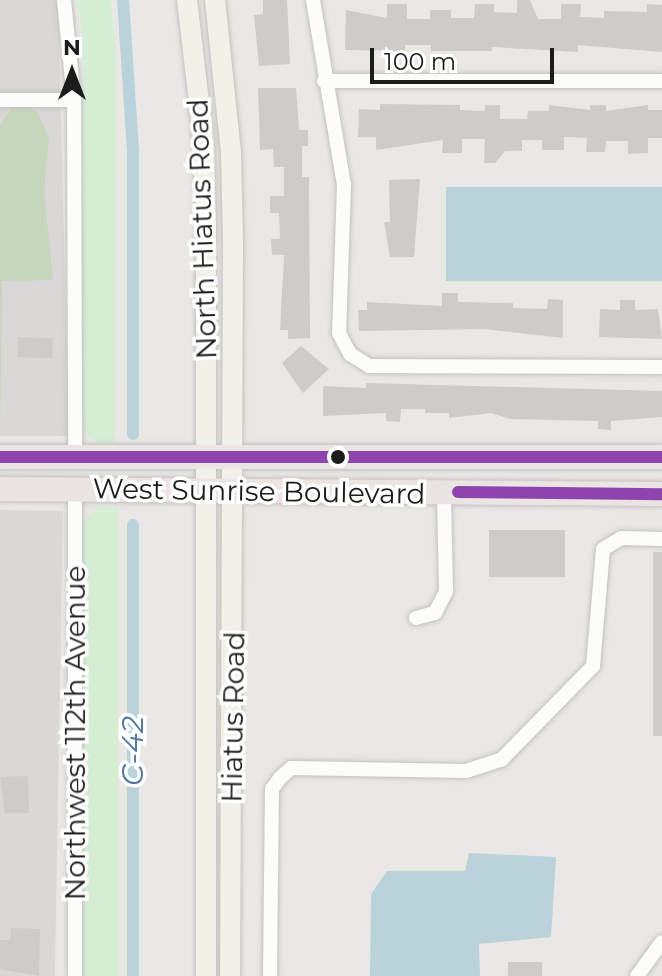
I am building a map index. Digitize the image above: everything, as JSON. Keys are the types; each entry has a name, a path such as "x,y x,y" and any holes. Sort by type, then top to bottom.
{"highway":[{"name":"West Sunrise Boulevard","path":"0,457 662,457"},
{"name":"West Sunrise Boulevard","path":"0,489 662,494"}],"main road":[{"name":"North Hiatus Road","path":"187,0 204,145 207,458"},
{"name":"North Hiatus Road","path":"215,0 231,153 236,458"},
{"name":"Hiatus Road","path":"206,976 207,458"},
{"name":"Hiatus Road","path":"230,976 236,458"}],"street":[{"path":"64,0 74,100 75,457"},
{"path":"313,0 324,81 344,185 339,333 350,354 369,366 662,367"},
{"path":"324,81 662,81"},
{"path":"0,100 74,100"},
{"name":"Northwest 112th Avenue","path":"75,489 75,976"},
{"path":"416,618 435,613 446,591 444,492"},
{"path":"270,976 272,789 280,778 291,768 466,771 502,759 593,666 603,549 621,538 662,539"},
{"path":"637,976 662,942"}],"shaded area":[{"path":"0,0 58,0 69,436 0,436"},
{"path":"0,510 63,511 55,976 0,976"}],"green space":[{"path":"77,0 110,0 116,49 115,443 98,443 80,427 83,37"},
{"path":"28,106 38,113 49,138 44,191 53,280 2,281 0,434 0,125 13,107"},
{"path":"99,507 118,508 118,976 80,976 80,525"}],"water":[{"path":"446,187 662,187 662,281 446,281"},
{"path":"469,853 556,857 551,937 479,944 480,976 370,976 371,894 387,871 465,871"}],"building":[{"path":"263,0 287,0 290,64 259,66 254,15 263,14"},
{"path":"517,0 530,0 538,19 561,19 561,4 581,4 580,17 604,18 604,11 647,12 647,4 662,5 662,52 578,45 578,52 492,47 492,51 431,51 431,45 405,45 405,51 345,50 346,10 387,18 387,4 407,4 407,19 430,19 430,10 451,10 451,18 474,18 475,4 494,4 494,12 517,13"},
{"path":"258,88 296,88 299,130 308,130 308,146 302,146 302,177 309,177 310,338 288,339 288,330 280,330 284,255 272,255 271,239 280,239 279,213 270,213 270,196 284,196 284,167 274,167 273,149 260,150"},
{"path":"380,104 460,105 460,110 485,111 485,105 500,105 500,119 527,119 528,111 549,111 549,105 590,110 590,105 606,105 606,111 648,105 648,110 662,110 662,138 648,138 648,153 628,154 628,141 606,141 605,152 586,152 587,138 564,137 564,150 542,150 542,140 522,140 522,151 505,151 495,163 484,163 485,139 462,139 462,153 442,153 443,140 376,150 376,137 358,137 359,109 380,110"},
{"path":"420,179 414,257 390,257 384,222 390,222 389,180"},
{"path":"442,293 458,293 458,302 513,303 513,308 547,309 548,299 563,300 563,338 485,329 359,331 358,310 367,310 367,302 442,306"},
{"path":"620,300 635,300 635,310 658,309 662,339 599,337 600,309 620,310"},
{"path":"18,337 53,338 52,358 17,357"},
{"path":"301,346 329,369 303,393 282,363"},
{"path":"366,383 662,391 662,417 611,421 611,430 598,429 598,421 510,419 491,413 449,418 449,413 425,413 425,409 401,409 400,422 386,421 386,413 323,416 323,386 366,388"},
{"path":"489,530 565,530 565,577 489,577"},
{"path":"653,552 662,552 662,736 653,736"},
{"path":"28,776 29,813 5,813 0,777"},
{"path":"11,928 40,929 39,976 0,969 0,940 10,940"},
{"path":"508,962 542,962 542,976 508,976"}],"waterway":[{"name":"C-42","path":"123,0 133,152 133,434"},
{"name":"C-42","path":"133,525 133,976"}],"transit line":[{"path":"0,457 662,457"},
{"path":"458,492 662,494"}]}
